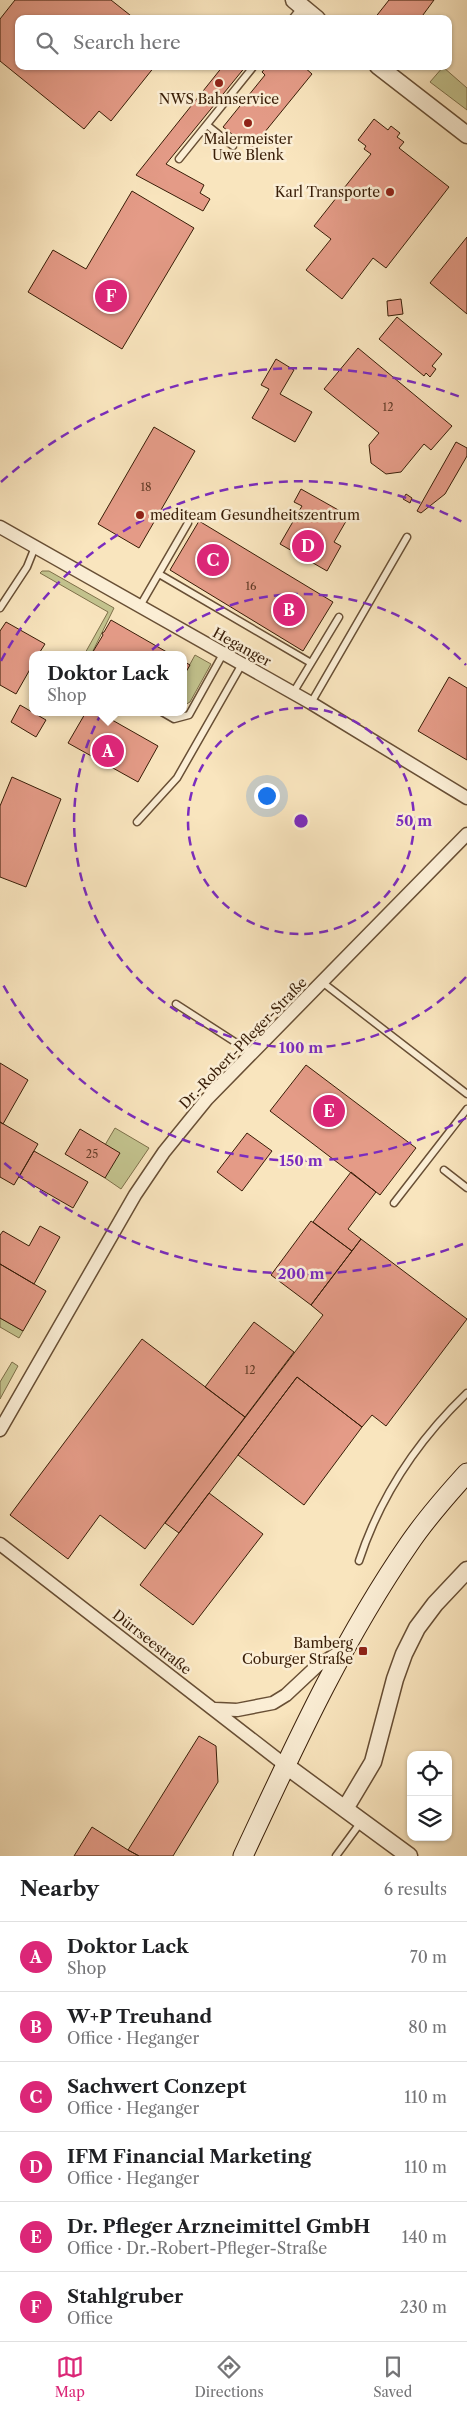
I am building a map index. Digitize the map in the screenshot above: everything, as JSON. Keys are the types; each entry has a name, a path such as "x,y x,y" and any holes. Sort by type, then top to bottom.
{"main road":[{"path":"243,1856 285,1765 346,1648 386,1579 411,1542 467,1473"}],"street":[{"path":"296,8 309,15"},
{"path":"383,70 467,135"},
{"name":"Heganger","path":"0,527 311,703 467,798"},
{"name":"Dr.-Robert-Pfleger-Straße","path":"0,1430 151,1171 207,1099 467,834"},
{"name":"Dürrseestraße","path":"0,1544 285,1765"},
{"path":"345,1809 373,1762 395,1679 404,1654 417,1628 435,1604 467,1570"},
{"path":"215,1709 237,1710 273,1703 286,1695 317,1666 346,1648"},
{"path":"285,1765 409,1856"}],"lane":[{"path":"179,160 251,70"},
{"path":"207,126 233,146"},
{"path":"140,606 188,523"},
{"path":"311,703 407,536"},
{"path":"0,608 27,567 35,547"},
{"path":"159,574 311,663"},
{"path":"293,693 339,617"},
{"path":"187,716 224,654"},
{"path":"137,822 178,778 242,664"},
{"path":"169,716 174,719 185,716"},
{"path":"322,982 467,1094"},
{"path":"176,1004 252,1053"},
{"path":"394,1203 467,1109"},
{"path":"444,1170 467,1188"},
{"path":"359,1561 369,1530 410,1456 448,1411 467,1393"},
{"path":"336,1856 362,1821"}],"green space":[{"path":"440,70 446,70 467,88 467,110 430,82"},
{"path":"42,571 49,571 114,608 93,651 86,651 108,612 40,573"},
{"path":"195,655 211,664 190,702 187,704 187,670"},
{"path":"115,1128 149,1148 121,1189 105,1178 105,1145"},
{"path":"0,1318 23,1331 19,1338 0,1327"},
{"path":"12,1362 18,1366 0,1399 0,1382"}],"building":[{"path":"15,0 111,0 130,15 15,15 15,70 152,70 111,121 99,111 84,129 0,61 0,19"},
{"path":"389,0 434,0 423,15 377,15"},
{"path":"220,70 243,70 166,164 204,185 200,193 210,199 203,211 136,175"},
{"path":"264,70 308,70 312,74 251,149 223,127 265,75 262,72"},
{"path":"374,119 388,130 391,126 400,133 397,137 404,142 399,148 449,187 386,268 373,258 342,299 306,270 331,239 314,226 371,154 364,149 366,146 358,140"},
{"path":"132,191 194,228 122,349 28,292 53,250 86,269"},
{"path":"467,237 467,314 430,283"},
{"path":"401,299 403,314 388,316 387,301"},
{"path":"397,317 442,354 432,366 436,369 430,377 426,373 424,376 379,339"},
{"path":"358,348 452,426 431,450 424,444 401,472 386,474 371,463 369,445 379,433 324,389"},
{"path":"276,359 294,370 280,394 312,412 295,442 252,418 269,389 261,385"},
{"path":"154,427 195,451 139,548 98,524"},
{"path":"456,442 467,448 467,456 445,494 421,513 417,511"},
{"path":"301,489 349,516 334,542 341,546 327,571 280,544 302,506 294,502"},
{"path":"406,494 412,498 410,503 403,499"},
{"path":"199,521 333,602 303,651 170,570"},
{"path":"111,620 165,651 93,651"},
{"path":"6,622 45,644 41,651 29,651 29,671 16,694 0,685 0,631"},
{"path":"449,677 467,688 467,760 418,731"},
{"path":"20,705 29,710 29,716 39,716 46,720 36,737 11,722"},
{"path":"84,716 105,716 158,746 138,782 68,743"},
{"path":"12,777 61,799 26,887 0,877 0,806"},
{"path":"0,1063 28,1080 3,1124 0,1122"},
{"path":"306,1065 416,1148 380,1195 270,1111"},
{"path":"0,1122 38,1144 14,1185 0,1177"},
{"path":"80,1129 120,1153 105,1178 65,1154"},
{"path":"247,1133 272,1151 242,1191 217,1172"},
{"path":"34,1151 88,1182 73,1208 19,1177"},
{"path":"351,1172 376,1192 348,1229 361,1239 352,1251 313,1222"},
{"path":"311,1221 352,1251 311,1305 271,1275"},
{"path":"40,1226 60,1237 34,1284 0,1264 0,1235 3,1231 29,1246"},
{"path":"361,1239 467,1319 386,1426 372,1415 362,1427 297,1377 179,1533 165,1523 323,1315 311,1305"},
{"path":"0,1264 46,1291 23,1331 0,1318"},
{"path":"254,1322 294,1352 245,1417 205,1387"},
{"path":"142,1339 245,1417 145,1549 100,1515 68,1559 10,1515"},
{"path":"297,1377 362,1427 304,1505 238,1455"},
{"path":"209,1493 263,1534 193,1625 140,1585"},
{"path":"199,1736 216,1746 218,1782 173,1856 139,1856 128,1850"},
{"path":"92,1827 128,1850 139,1856 74,1856"}],"place":[{"name":"NWS Bahnservice","path":"219,83"},
{"name":"Malermeister Uwe Blenk","path":"248,123"},
{"name":"Karl Transporte","path":"390,192"},
{"name":"Stahlgruber","path":"111,296"},
{"name":"mediteam Gesundheitszentrum","path":"140,515"},
{"name":"IFM Financial Marketing","path":"308,546"},
{"name":"Sachwert Conzept","path":"213,560"},
{"name":"W+P Treuhand","path":"289,610"},
{"name":"Doktor Lack","path":"108,751"},
{"name":"Dr. Pfleger Arzneimittel GmbH","path":"329,1111"},
{"name":"Bamberg Coburger Straße","path":"363,1651"}]}
